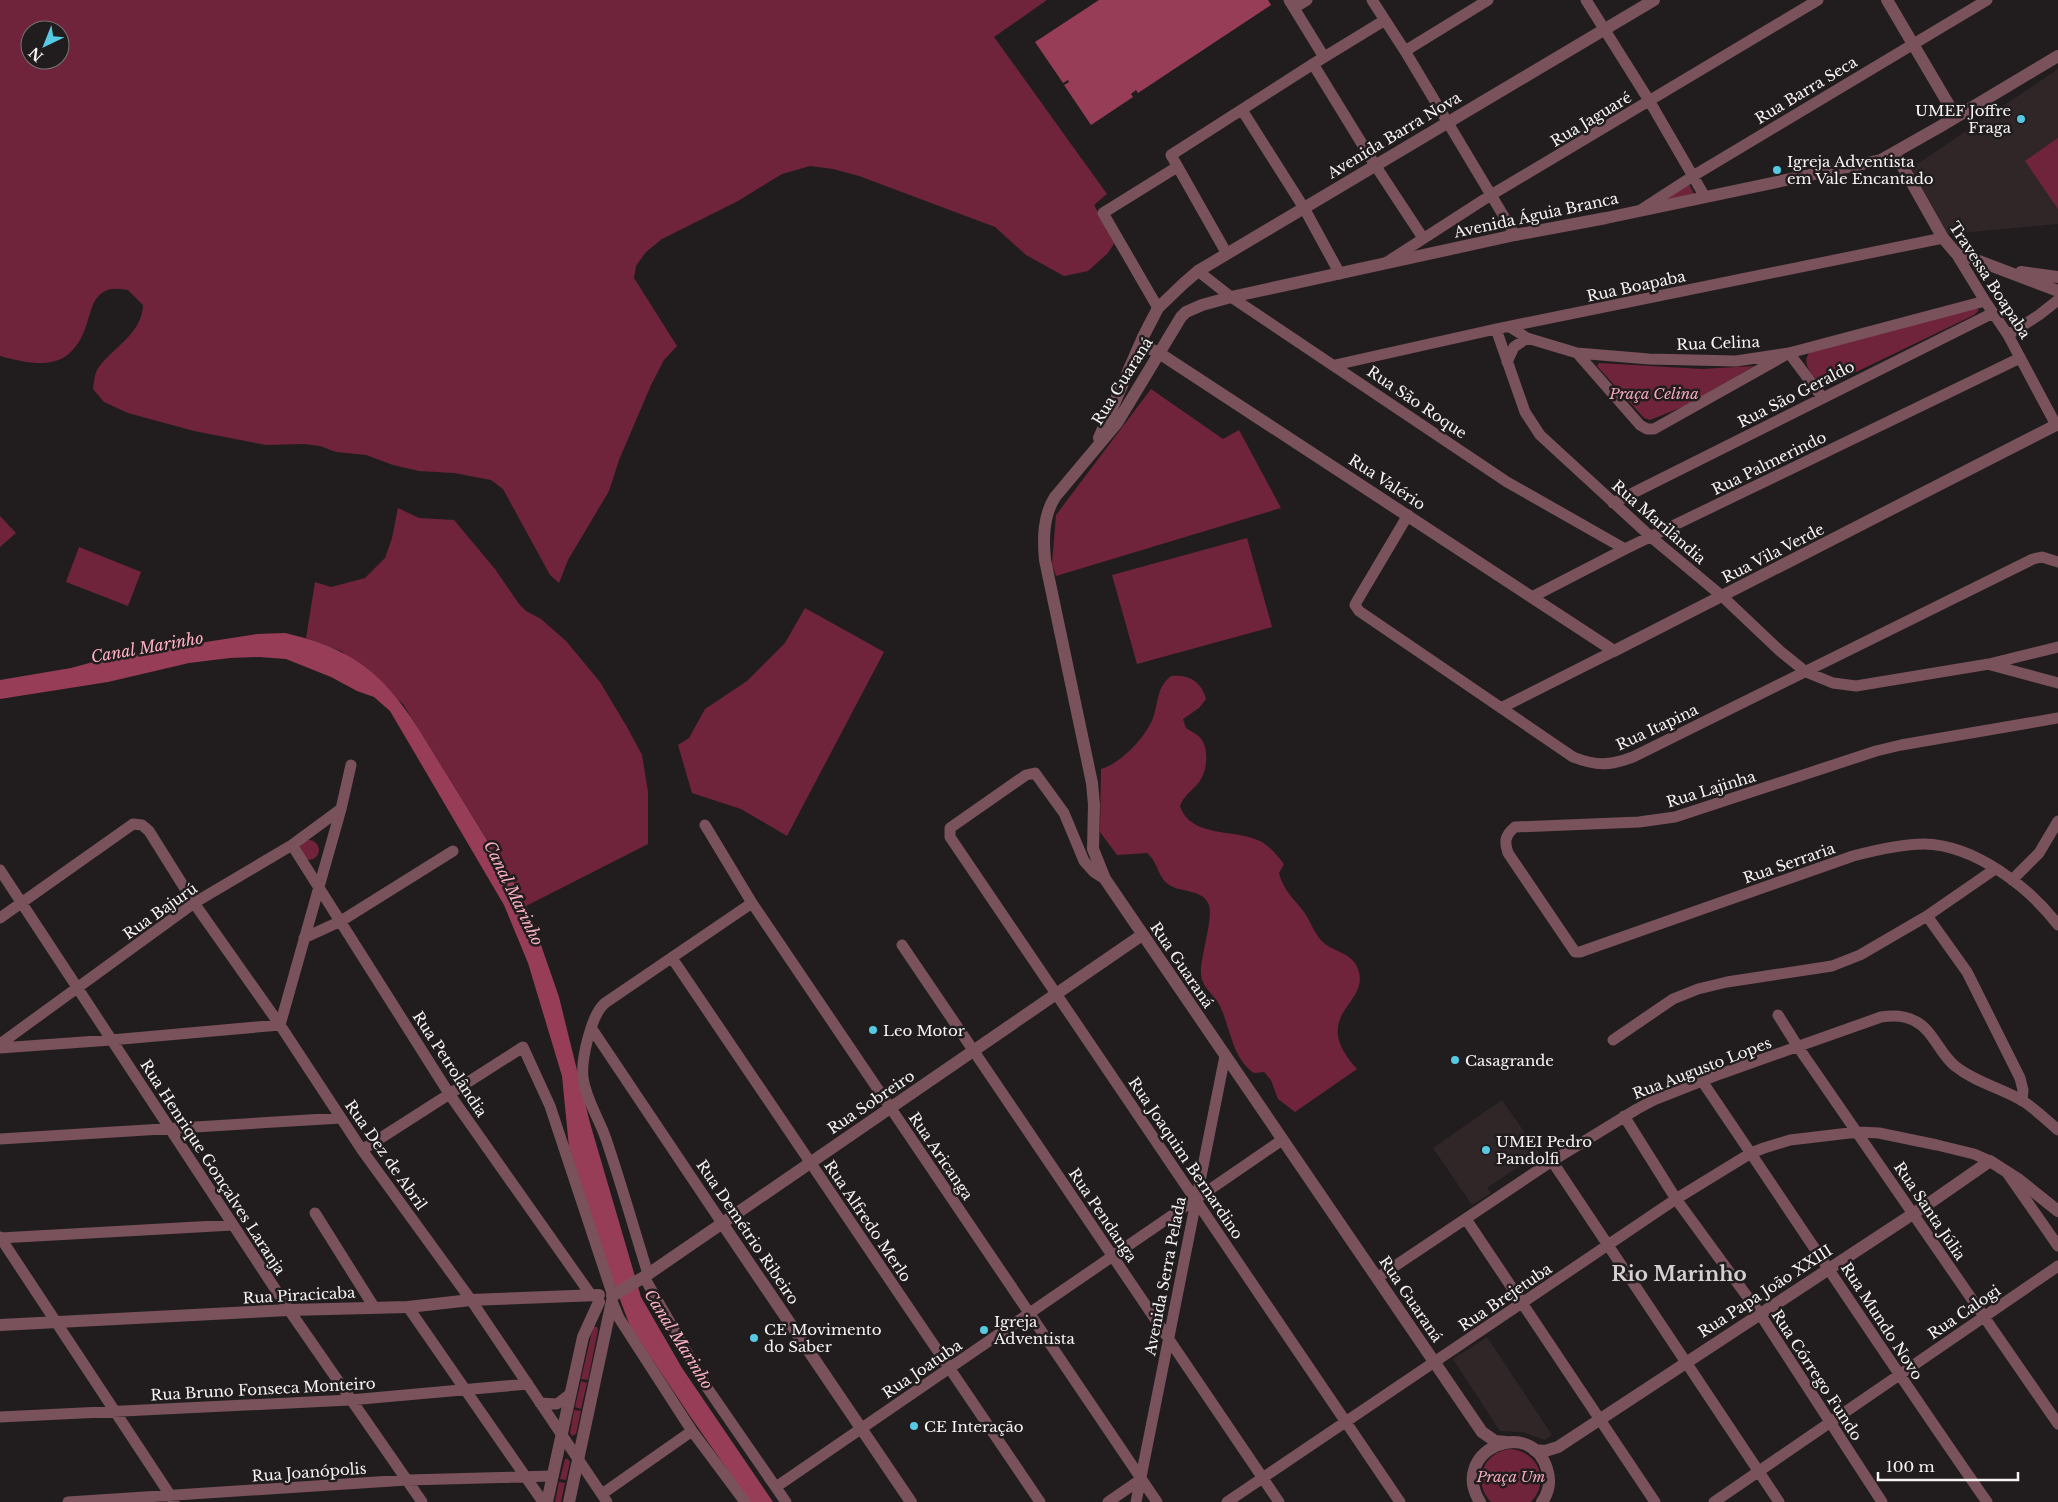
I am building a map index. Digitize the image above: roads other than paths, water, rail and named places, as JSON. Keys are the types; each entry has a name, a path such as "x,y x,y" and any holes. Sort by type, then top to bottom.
{"street":[{"path":"1307,0 1291,4 1324,57"},
{"path":"1372,0 1405,51 1515,235"},
{"path":"1405,51 1488,0"},
{"path":"1586,0 1650,102 1705,197"},
{"name":"Avenida Barra Nova","path":"1158,308 1174,291 1198,271 1654,0"},
{"name":"Rua Jaguaré","path":"1381,266 1491,195 1650,102 1818,0"},
{"path":"1887,0 1956,117"},
{"name":"Rua Barra Seca","path":"1642,209 1693,176 1987,0"},
{"path":"1227,254 1170,155 1385,20"},
{"name":"Avenida Águia Branca","path":"1186,312 1202,305 1231,297 1381,266 1515,235 1881,160 2058,56"},
{"path":"1313,64 1375,165 1423,238"},
{"path":"1242,110 1304,208 1340,274"},
{"name":"Travessa Boapaba","path":"1894,153 1943,238 1955,252 2008,335 2057,425"},
{"path":"1158,308 1103,213 1177,167"},
{"name":"Rua Boapaba","path":"1335,365 1496,329 1943,238"},
{"path":"1955,252 2002,269 2057,294 2039,316"},
{"path":"2002,269 2058,277"},
{"name":"Rua São Roque","path":"1198,271 1231,297 1507,482 1625,549"},
{"path":"1174,291 1176,301 1186,312"},
{"name":"Rua Celina","path":"1510,327 1527,338 1577,353 1649,359 1736,361 1789,353 1985,301"},
{"name":"Rua Guaraná","path":"1083,464 1103,430 1158,308"},
{"path":"2008,335 2039,316 2058,309"},
{"name":"Rua Guaraná","path":"1186,312 1159,352 1118,423 1049,507 1044,547 1092,782 1093,849 1105,879 1142,935 1479,1428 1490,1438 1506,1442"},
{"name":"Rua São Geraldo","path":"1613,502 1993,313"},
{"name":"Rua Marilândia","path":"1496,329 1525,412 1540,435 1651,537 1724,597 1780,651 1806,672 1833,683 1856,686 1989,664 2058,647"},
{"path":"1508,362 1514,347 1527,338"},
{"name":"Rua Valério","path":"1141,344 1159,352 1614,651"},
{"path":"1577,353 1640,425 1647,429 1654,429 1789,353 1822,397"},
{"name":"Rua Palmerindo","path":"1532,597 1625,549 2020,358"},
{"name":"Rua Vila Verde","path":"1501,708 1724,597 2057,425"},
{"name":"Rua Itapina","path":"1408,515 1355,605 1359,611 1572,757 1597,764 1608,764 1633,757 2033,559 2042,557 2058,562"},
{"path":"1989,664 2058,683"},
{"name":"Rua Lajinha","path":"1575,952 1508,854 1506,838 1508,832 1515,826 1639,822 1675,817 1876,751 2058,718"},
{"path":"0,1048 112,1040 280,1024 341,809 351,765"},
{"name":"Rua Joaquim Bernardino","path":"1105,879 1094,872 1084,860 1064,813 1035,774 1026,775 952,825 949,831 950,837 1400,1502"},
{"name":"Rua Bajurú","path":"0,1044 194,903 292,845 341,809"},
{"path":"2012,880 2039,852 2058,821"},
{"name":"Rua Dez de Abril","path":"22,903 133,824 142,825 149,831 194,903 280,1024 362,1150 471,1300 605,1498"},
{"name":"Rua Aricanga","path":"705,825 752,903 1157,1502"},
{"name":"Rua Serraria","path":"1575,952 1580,952 1853,856 1875,850 1924,844 1944,846 1964,852 1996,869 2012,880 2058,925"},
{"name":"Rua Petrolândia","path":"292,845 450,1095 606,1297"},
{"path":"304,938 341,921 453,851"},
{"path":"1613,1040 1659,1008 1685,994 1719,984 1832,966 1860,955 1927,916 1996,869"},
{"name":"Rua Henrique Gonçalves Laranja","path":"0,870 289,1310 422,1502"},
{"path":"0,918 22,903"},
{"path":"752,903 602,1005 596,1013 583,1065 585,1088 605,1136 644,1277 708,1389 786,1502"},
{"path":"1927,916 1967,972 2020,1078 2023,1090 2022,1101"},
{"name":"Rua Sobreiro","path":"606,1297 644,1277 1142,935"},
{"name":"Rua Pendanga","path":"902,945 1279,1502"},
{"name":"Rua Alfredo Merlo","path":"672,958 1040,1502"},
{"name":"Rua Santa Júlia","path":"1778,1015 1798,1048 1858,1132 2058,1424"},
{"name":"Rua Augusto Lopes","path":"1377,1278 1552,1161 1624,1116 1654,1100 1868,1021 1893,1015 1916,1021 1926,1029 1946,1057 1956,1067 2022,1101 2058,1130"},
{"name":"Rua Demétrio Ribeiro","path":"592,1030 911,1502"},
{"path":"362,1150 523,1047 550,1106 614,1319 692,1431 745,1502"},
{"name":"Avenida Serra Pelada","path":"1136,1502 1225,1056"},
{"name":"Rua Mundo Novo","path":"1702,1081 1830,1268 1899,1376 1987,1502"},
{"name":"Rua Córrego Fundo","path":"1624,1116 1676,1199 1760,1314 1882,1502"},
{"path":"0,1138 341,1118"},
{"name":"Rua Brejetuba","path":"1227,1502 1676,1199 1751,1153 1790,1140 1858,1132 1879,1133 1937,1145 1974,1154 1990,1161"},
{"name":"Rua Joatuba","path":"776,1487 1282,1140"},
{"path":"1552,1161 1779,1502"},
{"path":"1990,1161 2006,1170 2058,1211"},
{"name":"Rua Papa João XXIII","path":"1534,1450 1545,1451 1558,1447 1600,1421 1914,1214 1990,1161"},
{"path":"2006,1170 2058,1246"},
{"path":"315,1213 374,1307"},
{"path":"1466,1218 1655,1502"},
{"path":"0,1237 233,1225"},
{"path":"0,1237 173,1499"},
{"name":"Rua Calogi","path":"1714,1502 2058,1266"},
{"path":"545,1502 586,1326 606,1297"},
{"name":"Rua Piracicaba","path":"0,1325 289,1310 408,1307 471,1300 606,1297"},
{"path":"408,1307 545,1502"},
{"path":"569,1502 578,1459 614,1319"},
{"name":"Rua Bruno Fonseca Monteiro","path":"0,1417 350,1400 528,1384"},
{"path":"540,1403 557,1404 570,1394"},
{"path":"1479,1428 1482,1442 1474,1472 1472,1496 1480,1502"},
{"path":"605,1498 692,1431"},
{"path":"1478,1461 1490,1448 1506,1442 1522,1444 1534,1450 1548,1470"},
{"path":"1542,1502 1548,1487 1548,1470 1551,1458 1558,1447"},
{"name":"Rua Joanópolis","path":"68,1502 173,1499 407,1480 552,1476"},
{"path":"1108,1502 1141,1479"}],"water":[{"path":"1099,0 1268,0 1271,5 1138,93 1136,90 1131,94 1133,97 1091,125 1064,85 1069,82 1068,80 1063,83 1035,42"},
{"name":"Canal Marinho","path":"285,633 329,646 363,665 378,677 405,708 521,895 533,922 559,997 590,1123 641,1297 682,1368 773,1502 750,1502 630,1326 613,1281 569,1147 562,1076 528,963 504,905 390,711 374,697 357,691 331,677 286,659 259,657 189,663 108,682 0,699 0,680 71,668 115,656 257,634"}],"place":[{"name":"UMEF Joffre Fraga","path":"2021,119"},
{"name":"Igreja Adventista em Vale Encantado","path":"1777,170"},
{"name":"Leo Motor","path":"873,1030"},
{"name":"Casagrande","path":"1455,1060"},
{"name":"UMEI Pedro Pandolfi","path":"1486,1150"},
{"name":"Igreja Adventista","path":"984,1330"},
{"name":"CE Movimento do Saber","path":"754,1338"},
{"name":"CE Interação","path":"914,1426"}],"district":[{"name":"Rio Marinho","path":"1679,1274"}],"park label":[{"name":"Praça Celina","path":"1654,393"},
{"name":"Praça Um","path":"1511,1476"}]}
